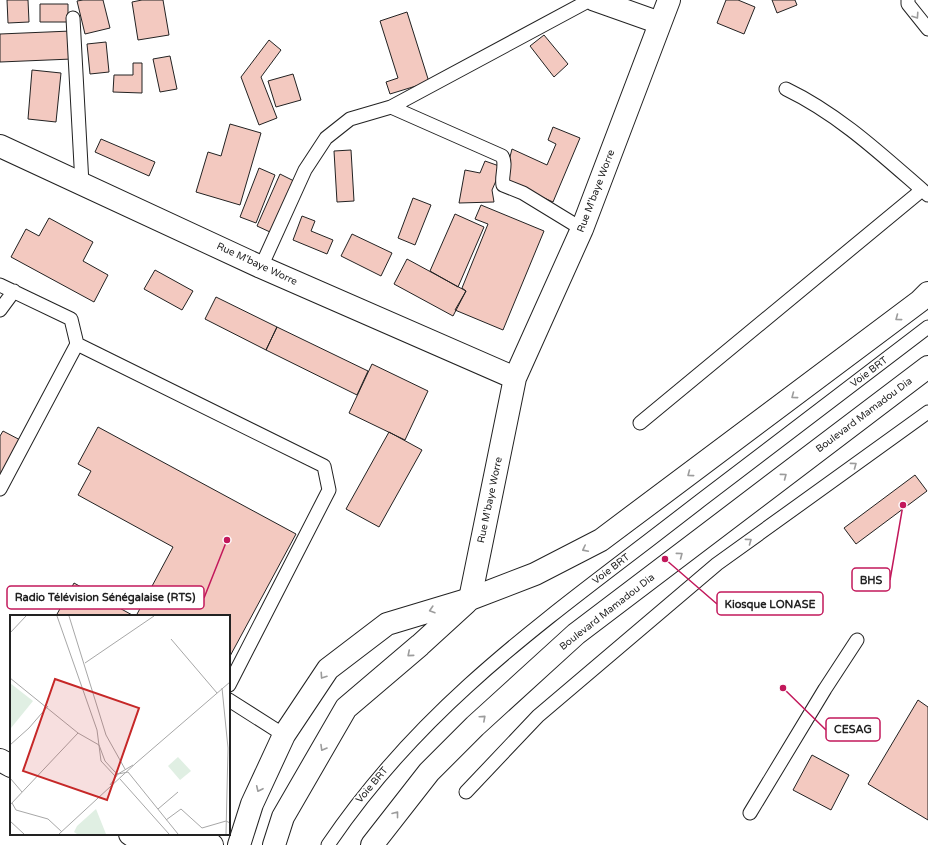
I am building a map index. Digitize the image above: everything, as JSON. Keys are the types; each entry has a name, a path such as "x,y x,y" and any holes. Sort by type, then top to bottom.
{"street":[{"path":"595,0 660,24"},
{"name":"Rue M'baye Worre","path":"470,599 515,378 582,229 669,0"},
{"name":"Rue M'baye Worre","path":"0,146 261,267 515,378"},
{"path":"239,845 252,804 284,735 328,669 387,624 470,599 535,574 601,540 920,301 928,293"},
{"name":"Boulevard Mamadou Dia","path":"372,845 429,772 475,726 576,634 928,367"},
{"path":"274,845 283,818 346,708 420,645 470,599"},
{"path":"0,760 10,765"},
{"path":"131,835 146,845"},
{"path":"159,835 212,845"}],"lane":[{"path":"261,267 305,170 326,138 350,119 392,107 590,0"},
{"path":"908,0 908,4 928,29"},
{"path":"73,18 82,184"},
{"path":"640,423 925,193 868,141 813,102 786,89"},
{"path":"392,107 502,156 504,159 502,179 503,185 523,193 582,229"},
{"path":"0,285 71,319 77,344 0,489"},
{"path":"0,310 14,291"},
{"name":"Voie BRT","path":"328,845 349,813 405,746 441,709 480,673 553,613 928,327"},
{"path":"77,344 324,466 329,490 230,683"},
{"path":"466,792 538,716 717,564 928,412"},
{"path":"750,813 825,688 858,640"},
{"path":"230,701 284,735"}],"building":[{"path":"7,0 28,0 29,22 8,23"},
{"path":"103,0 110,28 85,34 77,1"},
{"path":"142,0 163,0 169,35 138,40 132,2"},
{"path":"726,0 738,0 755,7 744,34 717,23"},
{"path":"772,0 795,0 797,5 777,13"},
{"path":"40,4 68,4 68,22 40,22"},
{"path":"407,12 429,82 390,94 386,82 398,78 380,21"},
{"path":"71,31 72,59 0,62 0,34"},
{"path":"544,35 568,64 554,77 530,46"},
{"path":"269,40 281,50 261,77 277,118 259,125 241,77"},
{"path":"106,42 109,72 90,74 87,44"},
{"path":"170,56 177,89 160,92 153,59"},
{"path":"133,63 142,63 142,93 113,92 114,75 133,75"},
{"path":"32,70 61,73 56,122 28,119"},
{"path":"293,74 301,100 276,107 268,81"},
{"path":"230,124 261,133 240,205 196,192 208,152 221,156"},
{"path":"553,127 580,138 553,202 504,180 512,149 547,165 556,144 548,140"},
{"path":"101,139 155,162 149,176 95,152"},
{"path":"351,150 354,201 337,202 334,151"},
{"path":"485,161 502,167 492,190 494,202 459,203 465,170 480,173"},
{"path":"259,168 275,175 256,223 240,217"},
{"path":"280,174 294,181 270,232 257,226"},
{"path":"413,198 431,205 415,245 398,238"},
{"path":"481,205 544,231 503,330 455,310 466,291 462,288 488,224 475,219"},
{"path":"455,214 484,227 458,287 430,271"},
{"path":"302,216 315,221 311,231 333,240 327,254 293,240"},
{"path":"49,218 93,242 83,261 108,275 94,302 11,257 26,229 39,236"},
{"path":"352,234 392,253 381,276 341,256"},
{"path":"407,259 466,291 453,316 394,284"},
{"path":"155,270 193,291 182,310 144,289"},
{"path":"216,297 277,327 266,350 205,319"},
{"path":"277,327 368,371 357,395 266,350"},
{"path":"372,364 428,391 405,440 349,413"},
{"path":"98,427 296,534 230,656 230,615 137,615 173,547 78,495 91,471 78,464"},
{"path":"3,431 24,442 0,487 0,436"},
{"path":"389,432 422,450 379,527 346,509"},
{"path":"915,475 927,491 856,544 844,528"},
{"path":"74,583 132,615 57,615"},
{"path":"918,700 928,707 928,820 868,784"},
{"path":"812,755 849,775 831,810 793,790"}],"place":[{"name":"BHS","path":"903,505"},
{"name":"Radio Télévision Sénégalaise (RTS)","path":"227,540"},
{"name":"Kiosque LONASE","path":"665,559"},
{"name":"CESAG","path":"783,688"}]}
